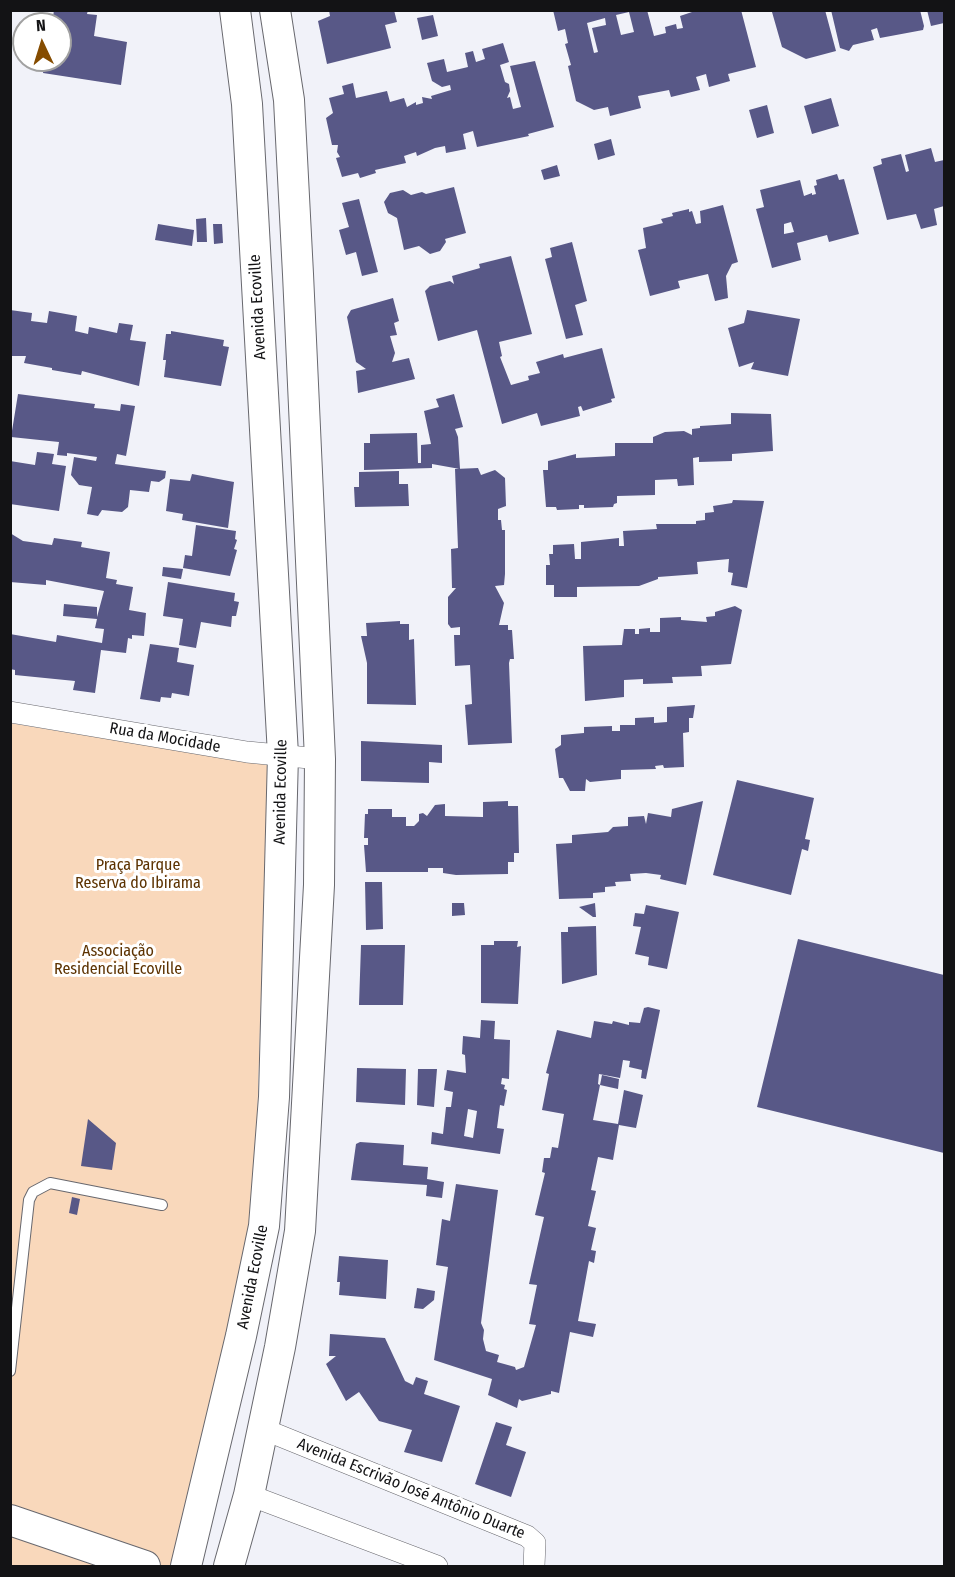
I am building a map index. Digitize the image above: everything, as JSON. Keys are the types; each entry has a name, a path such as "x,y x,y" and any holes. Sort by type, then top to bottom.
{"street":[{"name":"Avenida Ecoville","path":"186,1566 241,1336 264,1226 274,1097 283,755 247,104 235,10"},
{"path":"229,1566 249,1495 263,1429 300,1231 317,923 320,759 289,100 275,10"},
{"path":"247,104 289,100"},
{"name":"Rua da Mocidade","path":"10,712 320,759"},
{"path":"241,1336 280,1347"},
{"name":"Avenida Escrivão José Antônio Duarte","path":"263,1429 527,1536 535,1543 534,1566"},
{"path":"249,1495 437,1566"},
{"path":"10,1520 145,1566"}],"lane":[{"path":"10,1371 29,1200 33,1192 50,1183 162,1205"}],"green space":[{"name":"Associação Residencial Ecoville","path":"10,723 268,765 254,1223 174,1566 11,1565"}],"building":[{"path":"54,10 88,10 87,14 97,15 94,36 127,42 121,85 43,73 72,72 72,12 54,12"},
{"path":"329,10 394,10 397,22 385,25 391,48 327,64 318,21 330,16"},
{"path":"553,10 647,10 654,36 666,33 665,27 676,24 677,29 683,28 680,16 698,10 741,10 756,67 728,74 730,81 709,87 706,74 696,77 700,90 671,97 669,90 638,96 641,108 610,116 608,107 594,110 576,101 568,66 571,65 565,44 568,43 565,29 558,31","holes":["629,12 634,32 621,35 616,15","605,18 606,25 592,28 598,52 594,53 587,23"]},
{"path":"776,10 825,10 836,51 806,59 782,47 772,12"},
{"path":"831,10 920,10 924,26 923,30 880,38 877,28 871,30 874,40 853,45 849,51 840,48"},
{"path":"927,10 944,10 944,23 931,26"},
{"path":"433,15 438,36 422,40 417,18"},
{"path":"503,43 509,62 500,65 505,82 509,84 510,91 507,98 510,97 513,109 521,107 510,66 535,61 554,127 528,134 529,136 477,147 473,131 463,134 466,149 446,153 445,146 417,156 416,152 404,156 406,163 375,170 376,173 360,178 358,173 342,177 336,158 340,157 337,152 338,145 332,145 326,118 333,113 329,98 344,94 342,86 353,83 356,98 387,91 390,102 404,98 407,107 416,102 416,105 423,103 422,97 432,99 431,96 451,90 450,85 442,87 432,81 427,63 444,59 447,72 468,67 465,53 473,51 476,62 485,59 482,49"},
{"path":"831,98 839,126 812,134 804,106"},
{"path":"767,105 774,133 757,138 749,110"},
{"path":"611,139 615,155 598,160 594,144"},
{"path":"931,148 935,162 944,160 944,206 934,209 937,225 921,229 916,214 887,220 873,167 882,164 881,159 901,154 906,172 909,171 905,155"},
{"path":"557,165 560,176 544,180 541,170"},
{"path":"837,174 839,180 844,179 859,234 829,242 827,235 797,243 801,260 772,268 756,209 764,207 760,190 800,180 804,196 812,193 812,195 816,194 814,186 817,185 816,180","holes":["791,222 794,232 784,234 784,224"]},
{"path":"454,187 466,233 445,239 446,242 440,251 430,254 419,246 404,250 397,218 388,213 384,202 390,193 403,190 411,195 422,192 426,194"},
{"path":"359,199 378,272 362,276 356,252 346,255 339,230 349,227 342,203"},
{"path":"723,205 738,262 732,264 726,276 728,298 715,301 708,274 678,281 680,288 650,296 638,250 646,248 643,228 663,223 661,219 673,216 672,213 689,209 689,212 692,211 696,224 701,223 700,211"},
{"path":"206,218 207,242 197,242 196,219"},
{"path":"158,224 194,230 192,246 155,240"},
{"path":"213,224 222,224 223,243 214,244"},
{"path":"572,242 587,301 575,305 583,335 566,339 545,259 552,257 550,248"},
{"path":"511,256 532,334 499,342 502,356 500,357 511,385 529,380 528,376 540,373 536,362 563,354 564,358 602,348 615,398 611,399 612,402 583,411 581,406 578,407 580,416 541,426 537,413 502,424 477,330 438,341 425,291 430,286 450,281 454,284 452,276 480,268 479,264"},
{"path":"393,298 399,321 394,323 397,335 390,336 395,353 392,362 409,358 415,379 358,393 356,371 366,369 356,362 347,317 351,310"},
{"path":"10,310 32,313 31,321 47,323 49,311 77,316 75,331 88,334 89,327 117,333 119,323 133,325 130,340 146,342 139,386 82,371 81,375 52,370 52,368 24,363 26,356 10,356"},
{"path":"747,310 800,319 788,376 751,369 754,362 739,367 728,328 744,323"},
{"path":"171,331 224,340 223,346 229,347 221,386 164,377 166,334 171,334"},
{"path":"18,394 95,404 94,408 120,411 121,404 135,406 126,456 117,454 115,464 166,471 165,478 159,482 151,481 149,492 130,490 128,507 122,512 102,510 98,516 87,514 92,487 79,485 71,475 74,457 96,461 97,457 67,453 67,456 57,455 59,442 11,437"},
{"path":"454,394 463,427 455,429 458,437 460,469 432,464 432,468 364,470 364,443 370,443 370,434 417,433 418,463 421,463 421,445 431,444 424,411 439,407 436,399"},
{"path":"731,413 771,414 773,451 732,454 732,461 699,462 699,457 693,458 694,485 678,486 677,479 655,480 655,495 617,496 617,503 613,507 584,508 584,505 579,505 579,509 557,510 556,507 546,507 543,470 548,470 548,461 576,454 576,458 615,456 615,443 653,443 653,437 665,432 684,431 692,435 692,429 700,428 700,426 731,424"},
{"path":"37,452 54,454 52,464 66,466 59,511 10,504 10,461 35,465"},
{"path":"478,468 481,475 495,470 505,478 506,506 498,509 498,520 501,520 502,530 505,530 504,585 495,586 504,603 499,625 508,625 508,630 512,630 514,659 510,659 509,663 512,743 468,745 465,705 472,704 470,665 455,666 454,635 460,635 460,627 451,628 448,624 448,597 456,588 452,588 451,549 458,548 455,469"},
{"path":"399,471 399,484 408,484 409,506 355,507 354,487 359,487 359,472"},
{"path":"192,474 234,482 228,528 182,520 183,514 166,511 170,479 190,481"},
{"path":"733,500 764,501 747,588 731,585 733,573 728,572 729,559 697,562 698,574 658,577 658,579 639,586 577,587 577,597 554,597 554,585 546,585 546,565 550,565 549,554 553,554 553,545 574,544 575,559 581,559 581,542 619,538 619,546 624,546 623,531 657,529 656,524 696,524 696,521 705,520 705,513 714,512 713,506 732,503"},
{"path":"196,525 236,531 235,539 237,540 234,549 237,550 230,576 183,568 185,555 192,556"},
{"path":"10,533 23,541 52,545 54,538 82,542 81,547 110,552 106,578 117,580 116,584 133,587 129,610 146,613 144,636 132,635 132,639 128,638 126,653 101,650 95,693 73,690 75,681 15,675 15,670 10,669 10,634 56,642 57,635 102,643 104,629 95,628 97,619 63,616 64,604 97,607 97,617 104,591 46,580 46,585 10,582"},
{"path":"163,567 183,569 181,579 162,576"},
{"path":"168,582 235,593 234,601 239,602 236,616 232,616 231,627 201,622 196,648 179,645 183,619 163,616"},
{"path":"735,606 742,610 731,664 701,666 702,676 672,677 673,683 643,684 643,679 624,680 624,697 585,701 583,646 622,645 624,629 635,629 635,634 639,634 639,629 650,628 650,632 660,632 660,618 681,617 681,620 707,622 706,617 715,616 715,612"},
{"path":"400,621 400,624 409,624 409,640 414,639 416,705 367,704 367,663 361,636 367,636 366,623"},
{"path":"150,644 179,648 177,662 194,665 189,696 172,693 171,698 161,697 160,702 140,699"},
{"path":"695,705 693,718 689,718 689,732 683,733 684,767 664,768 663,765 655,766 656,769 621,770 621,779 590,782 586,779 585,791 570,791 563,778 559,778 555,749 561,745 561,735 584,733 584,727 612,726 612,731 620,731 620,725 635,725 635,718 654,717 654,723 667,722 667,707"},
{"path":"361,741 442,745 442,763 429,762 429,783 361,781"},
{"path":"737,780 814,798 805,839 810,840 808,851 802,849 791,895 713,875"},
{"path":"508,801 508,806 518,806 519,853 514,853 514,862 508,862 508,874 456,875 443,873 443,868 428,868 428,872 366,872 364,845 368,845 368,838 364,838 365,814 368,814 368,809 392,809 392,817 406,817 406,826 414,826 419,821 419,814 423,813 427,816 435,805 445,804 445,816 483,817 483,802"},
{"path":"703,801 686,885 660,879 661,875 630,874 631,881 615,882 616,886 605,887 605,892 593,893 593,898 559,899 556,844 572,843 572,835 608,832 613,827 628,826 628,817 644,816 646,824 648,813 671,817 672,809"},
{"path":"365,882 382,882 383,929 366,930"},
{"path":"452,903 464,903 465,915 452,916"},
{"path":"595,903 596,917 579,907"},
{"path":"646,905 679,912 667,969 648,965 649,957 635,954 641,927 633,926 635,913 644,914"},
{"path":"596,926 597,975 562,984 561,932 568,932 568,927"},
{"path":"798,939 944,975 944,1153 757,1107"},
{"path":"494,941 518,941 517,947 521,946 518,1004 481,1003 481,945 494,945"},
{"path":"361,945 405,945 403,1005 359,1005"},
{"path":"644,1008 660,1010 646,1079 641,1078 642,1070 629,1067 630,1061 623,1060 620,1078 599,1074 598,1084 600,1085 593,1120 618,1124 624,1090 643,1095 636,1128 619,1125 613,1160 598,1157 591,1190 596,1191 588,1226 596,1228 591,1250 596,1251 594,1263 589,1261 578,1321 596,1324 593,1337 570,1332 559,1393 551,1391 551,1394 522,1401 519,1399 517,1408 488,1395 492,1379 434,1360 448,1267 436,1265 442,1219 450,1221 456,1184 498,1190 481,1323 484,1330 483,1339 486,1351 499,1355 497,1362 515,1367 516,1370 524,1367 536,1325 529,1324 537,1285 529,1284 544,1217 535,1215 545,1173 542,1172 544,1158 550,1158 552,1147 558,1148 564,1114 542,1110 549,1074 546,1073 557,1030 591,1038 594,1021 612,1024 613,1021 629,1025 629,1022 640,1023"},
{"path":"481,1020 495,1021 494,1039 510,1040 509,1079 502,1078 501,1084 505,1085 504,1089 507,1090 504,1106 500,1105 497,1128 504,1129 500,1154 431,1144 432,1132 443,1134 446,1107 451,1107 453,1092 444,1090 447,1070 466,1073 465,1055 462,1054 463,1036 480,1038","holes":["468,1109 477,1111 473,1138 464,1136"]},
{"path":"357,1068 406,1069 405,1105 356,1102"},
{"path":"418,1069 437,1069 434,1107 417,1105"},
{"path":"602,1075 619,1079 618,1089 600,1085"},
{"path":"88,1119 116,1143 112,1170 81,1166"},
{"path":"360,1142 404,1145 403,1165 428,1167 427,1179 444,1182 442,1198 426,1196 427,1185 351,1180 356,1144"},
{"path":"72,1197 80,1199 77,1215 69,1213"},
{"path":"339,1256 388,1260 386,1299 339,1295 340,1282 337,1282"},
{"path":"417,1288 435,1291 434,1300 423,1309 414,1308"},
{"path":"330,1334 385,1338 405,1381 413,1385 416,1377 428,1381 424,1394 460,1406 442,1462 404,1452 412,1430 379,1421 359,1392 346,1401 326,1364 336,1356 329,1356"},
{"path":"496,1422 512,1427 506,1445 526,1452 511,1497 475,1484"}],"park label":[{"name":"Praça Parque Reserva do Ibirama","path":"138,875"}]}
